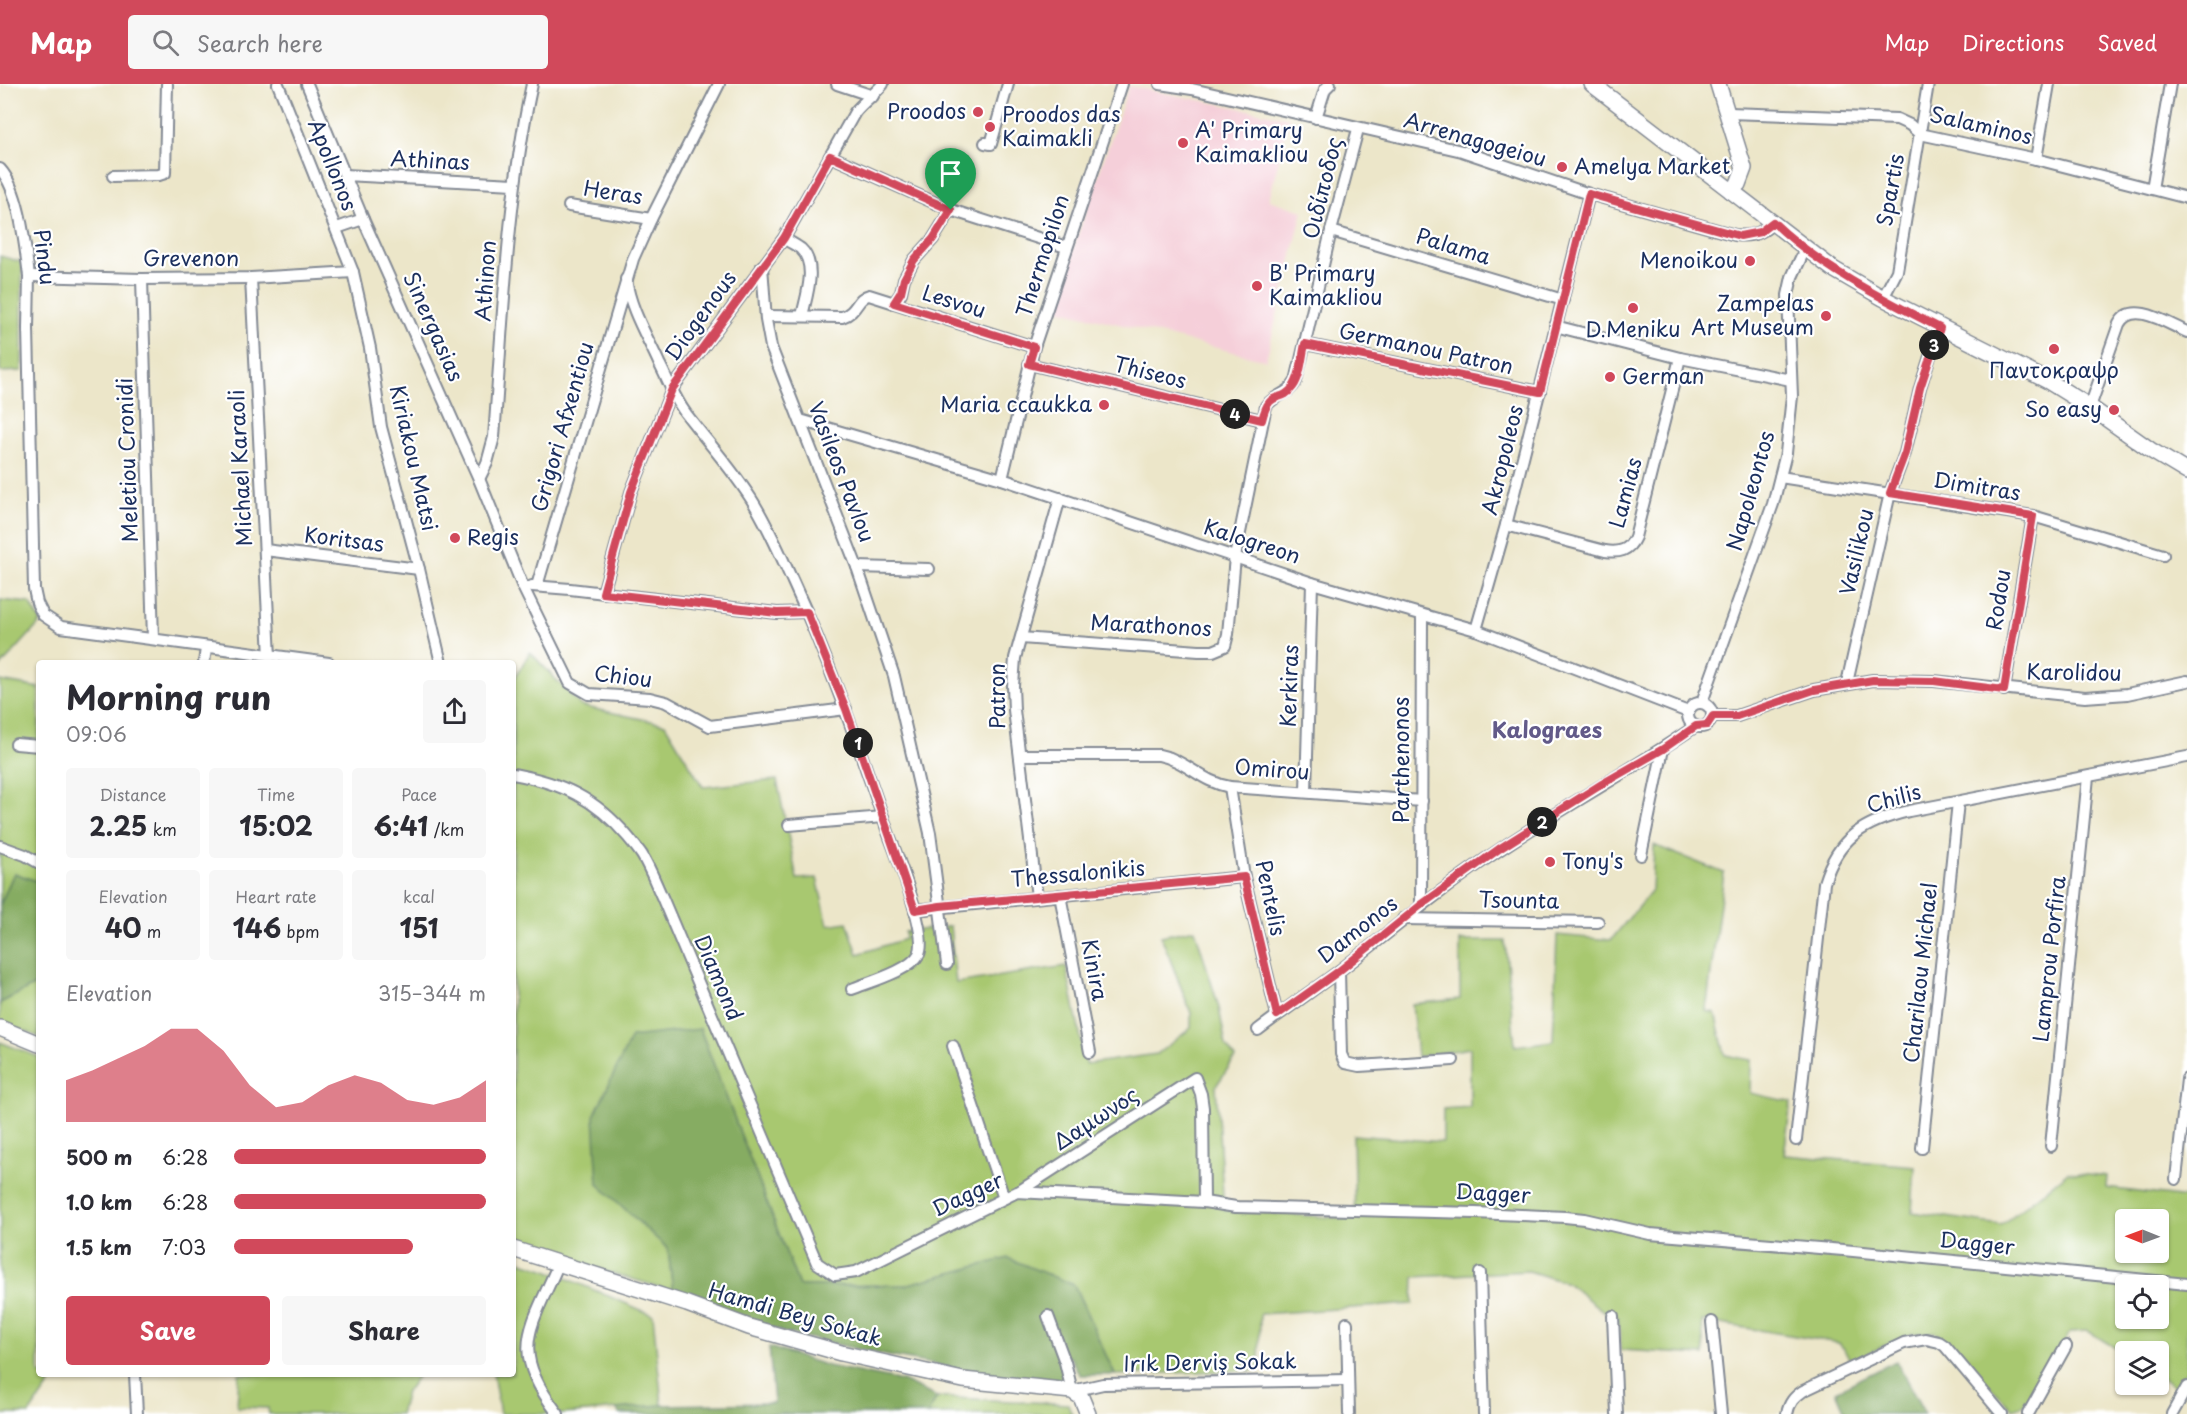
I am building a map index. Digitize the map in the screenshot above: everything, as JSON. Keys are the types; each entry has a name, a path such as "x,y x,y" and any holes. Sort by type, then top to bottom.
{"street":[{"path":"113,176 165,173 167,84"},
{"name":"Apollonos","path":"278,84 337,228"},
{"name":"Sinergasias","path":"307,84 363,219 478,478 523,587"},
{"name":"Athinon","path":"478,478 487,463 494,437 514,184 521,133 532,84"},
{"name":"Grigori Afxentiou","path":"537,586 626,279 651,219 718,84"},
{"path":"837,84 873,96"},
{"path":"762,266 784,238 855,112 883,84"},
{"path":"985,143 991,144 1008,84"},
{"name":"Thermopilon","path":"1002,479 1034,347 1122,84"},
{"name":"Arrenagogeiou","path":"1160,84 1192,89 1462,152 1589,194 1740,236 1760,232 1773,222"},
{"path":"1317,118 1324,90 1330,84"},
{"path":"1592,84 1805,249 1853,282 2048,381 2187,472"},
{"path":"1718,84 1744,168 1738,184 1731,191"},
{"name":"Spartis","path":"1883,298 1897,271 1928,84"},
{"path":"2036,159 2049,84"},
{"path":"2152,189 2170,84"},
{"name":"Salaminos","path":"1728,112 1897,119 1910,125 1920,134 2036,159 2187,198"},
{"name":"Οιδίποδος","path":"1235,557 1266,406 1270,400 1285,394 1296,381 1331,231 1358,129"},
{"path":"830,156 951,210 1066,246"},
{"name":"Pindu","path":"0,169 12,188 29,276 34,589 37,603 43,615 52,622 65,627 153,639"},
{"name":"Athinas","path":"345,175 514,184"},
{"name":"Akropoleos","path":"1476,630 1506,525 1589,194"},
{"name":"Heras","path":"569,206 651,219"},
{"path":"894,303 914,260 933,239 951,210"},
{"path":"337,228 363,219"},
{"name":"Kiriakou Matsi","path":"337,228 353,272 370,348 381,427 420,569 440,660"},
{"name":"Palama","path":"1331,231 1563,300"},
{"path":"784,238 802,250 809,266 809,279 802,316"},
{"name":"Napoleontos","path":"1702,702 1780,477 1790,424 1789,290 1792,277 1805,249"},
{"name":"Vasileos Pavlou","path":"762,266 771,347 857,567 883,639 899,696 930,833 947,964"},
{"name":"Diogenous","path":"603,593 631,492 672,389 762,266"},
{"name":"Grevenon","path":"29,276 142,279 251,278 353,272"},
{"name":"Michael Karaoli","path":"251,278 270,657"},
{"name":"Meletiou Cronidi","path":"142,279 153,639"},
{"path":"626,279 631,302 685,413 755,504 769,529 807,612 846,709 915,910 921,945 919,954 897,971 852,989"},
{"name":"Lesvou","path":"766,316 842,317 850,314 864,296 869,295 1034,347"},
{"path":"2090,407 2119,324 2125,315 2130,312 2142,313 2187,332"},
{"path":"1555,326 1680,358 1791,380"},
{"name":"Vasilikou","path":"1848,683 1890,493 1905,453 1920,388 1940,328"},
{"name":"Germanou Patron","path":"1305,344 1540,392"},
{"name":"Lamias","path":"1506,525 1605,551 1623,551 1630,546 1635,537 1680,358"},
{"name":"Thiseos","path":"1029,364 1262,420"},
{"name":"Kalogreon","path":"800,420 1002,479 1312,583 1476,630 1688,712"},
{"name":"Dimitras","path":"1780,477 2033,516 2163,555"},
{"name":"Patron","path":"1037,897 1015,722 1013,686 1015,658 1060,498"},
{"name":"Rodou","path":"2004,690 2033,516"},
{"name":"Koritsas","path":"265,550 420,569"},
{"name":"Marathonos","path":"1021,638 1199,651 1220,650 1227,641 1235,557"},
{"path":"857,567 929,569"},
{"name":"Kerkiras","path":"1306,791 1312,583"},
{"path":"523,587 537,586 777,613 807,612"},
{"name":"Chiou","path":"523,587 567,678 574,687 589,694 666,702 697,722 710,726 846,709"},
{"name":"Parthenonos","path":"1421,905 1422,615"},
{"path":"153,639 300,660"},
{"path":"204,660 206,648"},
{"name":"Karolidou","path":"1713,716 1737,716 1814,690 1873,680 1911,680 2063,696 2127,694 2187,681"},
{"path":"1702,702 1712,710 1713,716 1707,725 1696,726 1691,723 1688,712 1696,703 1702,702"},
{"name":"Damonos","path":"1258,1030 1339,971 1421,905 1499,849 1602,784 1663,749 1696,726"},
{"path":"16,744 36,746"},
{"path":"1641,855 1663,749"},
{"name":"Omirou","path":"1020,755 1159,755 1179,762 1213,783 1230,787 1422,801"},
{"name":"Chilis","path":"1796,1140 1824,883 1831,862 1848,838 1875,822 1909,811 2187,758"},
{"name":"Diamond","path":"516,775 540,779 596,805 642,854 671,917 817,1263"},
{"name":"Lamprou Porfira","path":"2051,1146 2088,777"},
{"name":"Pentelis","path":"1230,787 1244,877 1277,1015"},
{"name":"Charilaou Michael","path":"1922,1148 1958,802"},
{"path":"789,825 883,817"},
{"path":"0,846 36,861"},
{"name":"Thessalonikis","path":"915,910 1244,877"},
{"name":"Kinira","path":"1060,895 1090,1052"},
{"name":"Tsounta","path":"1403,919 1598,922"},
{"path":"1339,971 1342,1059 1345,1064 1353,1066 1454,1059"},
{"path":"0,1028 36,1043"},
{"path":"953,1046 1004,1198"},
{"name":"Δαμωνος","path":"1017,1192 1195,1078 1203,1108 1204,1202"},
{"path":"2176,1179 2187,1079"},
{"name":"Dagger","path":"817,1263 834,1275 856,1272 1017,1192 1204,1202 1236,1207 1565,1217 1650,1234 1866,1252 2187,1284"},
{"name":"Hamdi Bey Sokak","path":"516,1250 687,1304 770,1333 841,1353 963,1380 1072,1391"},
{"path":"558,1265 531,1327 527,1348 529,1364 542,1392 558,1414"},
{"path":"1480,1274 1484,1414"},
{"path":"1048,1316 1065,1362 1072,1391 1081,1397 1088,1414"},
{"path":"1613,1316 1617,1414"},
{"path":"1712,1322 1721,1414"},
{"path":"1347,1323 1349,1414"},
{"path":"1787,1414 1791,1402 1803,1391 1904,1344 1926,1339 1945,1346 2002,1414"},
{"path":"2028,1414 2066,1346"},
{"path":"135,1377 137,1414"},
{"name":"Irık Derviş Sokak","path":"1072,1391 1103,1384 1348,1380"},
{"path":"2172,1414 2187,1388"}],"shaded area":[{"path":"1129,86 1289,118 1269,200 1303,211 1266,360 1053,308"}],"green space":[{"path":"0,256 22,262 22,371 0,372"},
{"path":"0,600 30,603 41,622 0,667"},
{"path":"530,652 581,706 665,724 703,787 777,780 797,879 817,878 828,925 847,922 858,954 905,939 905,932 950,926 956,983 1066,966 1086,1064 1157,1054 1191,1028 1191,1013 1161,936 1195,929 1219,1008 1226,1046 1235,1058 1216,1086 1224,1210 1355,1219 1353,1135 1443,1142 1443,1109 1470,1107 1470,1048 1417,1057 1412,1004 1460,999 1460,941 1505,941 1515,1046 1553,1041 1557,935 1611,940 1652,890 1654,845 1724,873 1706,1011 1715,1013 1725,1055 1751,1060 1750,1093 1791,1102 1784,1155 1915,1166 1912,1212 2001,1225 2068,1172 2107,1176 2106,1188 2187,1198 2187,1369 2177,1388 2169,1383 2169,1341 2115,1341 2115,1348 2088,1331 2070,1332 2032,1402 2013,1409 1935,1332 1911,1334 1851,1361 1839,1343 1702,1321 1704,1355 1621,1350 1618,1317 1607,1314 1567,1283 1529,1271 1414,1277 1413,1304 1260,1314 1259,1370 1115,1375 1074,1285 1008,1259 905,1285 799,1286 700,1029 598,1184 668,1249 673,1291 573,1262 516,1242 516,676"},
{"path":"0,681 36,687 36,881 14,873 0,905"},
{"path":"14,873 36,881 36,985 0,1003 0,905"},
{"path":"36,985 36,1036 0,1021 0,1003"},
{"path":"700,1029 799,1286 905,1285 1008,1258 1074,1285 1115,1375 1080,1375 1070,1357 1060,1360 1065,1382 1013,1379 884,1355 783,1332 673,1291 668,1249 598,1184 594,1116 631,1037"},
{"path":"0,1042 36,1056 36,1377 55,1377 29,1414 0,1414"},
{"path":"516,1260 547,1270 653,1315 662,1405 563,1414 500,1414 494,1377 516,1377"},
{"path":"769,1347 828,1366 902,1381 937,1397 928,1414 619,1414 617,1409 662,1405 774,1403"},
{"path":"1896,1361 1925,1414 1846,1414 1836,1391"},
{"path":"239,1377 417,1377 406,1392 400,1414 269,1414 268,1408 237,1407"},
{"path":"937,1397 1068,1404 1072,1414 928,1414"}],"place":[{"name":"Proodos","path":"978,112"},
{"name":"Proodos das Kaimakli","path":"990,127"},
{"name":"A' Primary Kaimakliou","path":"1183,143"},
{"name":"Amelya Market","path":"1562,167"},
{"name":"Menoikou","path":"1750,261"},
{"name":"B' Primary Kaimakliou","path":"1257,286"},
{"name":"D.Meniku","path":"1633,308"},
{"name":"Zampelas Art Museum","path":"1826,316"},
{"name":"Παντοκραψρ","path":"2054,349"},
{"name":"German","path":"1610,377"},
{"name":"Maria ccaukka","path":"1104,405"},
{"name":"So easy","path":"2114,410"},
{"name":"Regis","path":"455,538"},
{"name":"Tony's","path":"1550,862"}],"district":[{"name":"Kalograes","path":"1547,730"}],"route":[{"path":"830,156 951,210 933,239 914,260 894,303 1034,347 1029,364 1262,420 1270,400 1285,394 1296,381 1305,344 1540,392 1589,194 1740,236 1765,230 1773,222 1805,249 1853,282 1940,328 1920,388 1905,453 1890,493 2033,516 2004,690 1934,681 1873,680 1814,690 1737,716 1713,716 1707,725 1696,726 1663,749 1602,784 1499,849 1421,905 1339,971 1277,1015 1244,877 915,910 846,709 807,612 777,613 603,593 631,492 672,389 784,238 830,156"}]}
